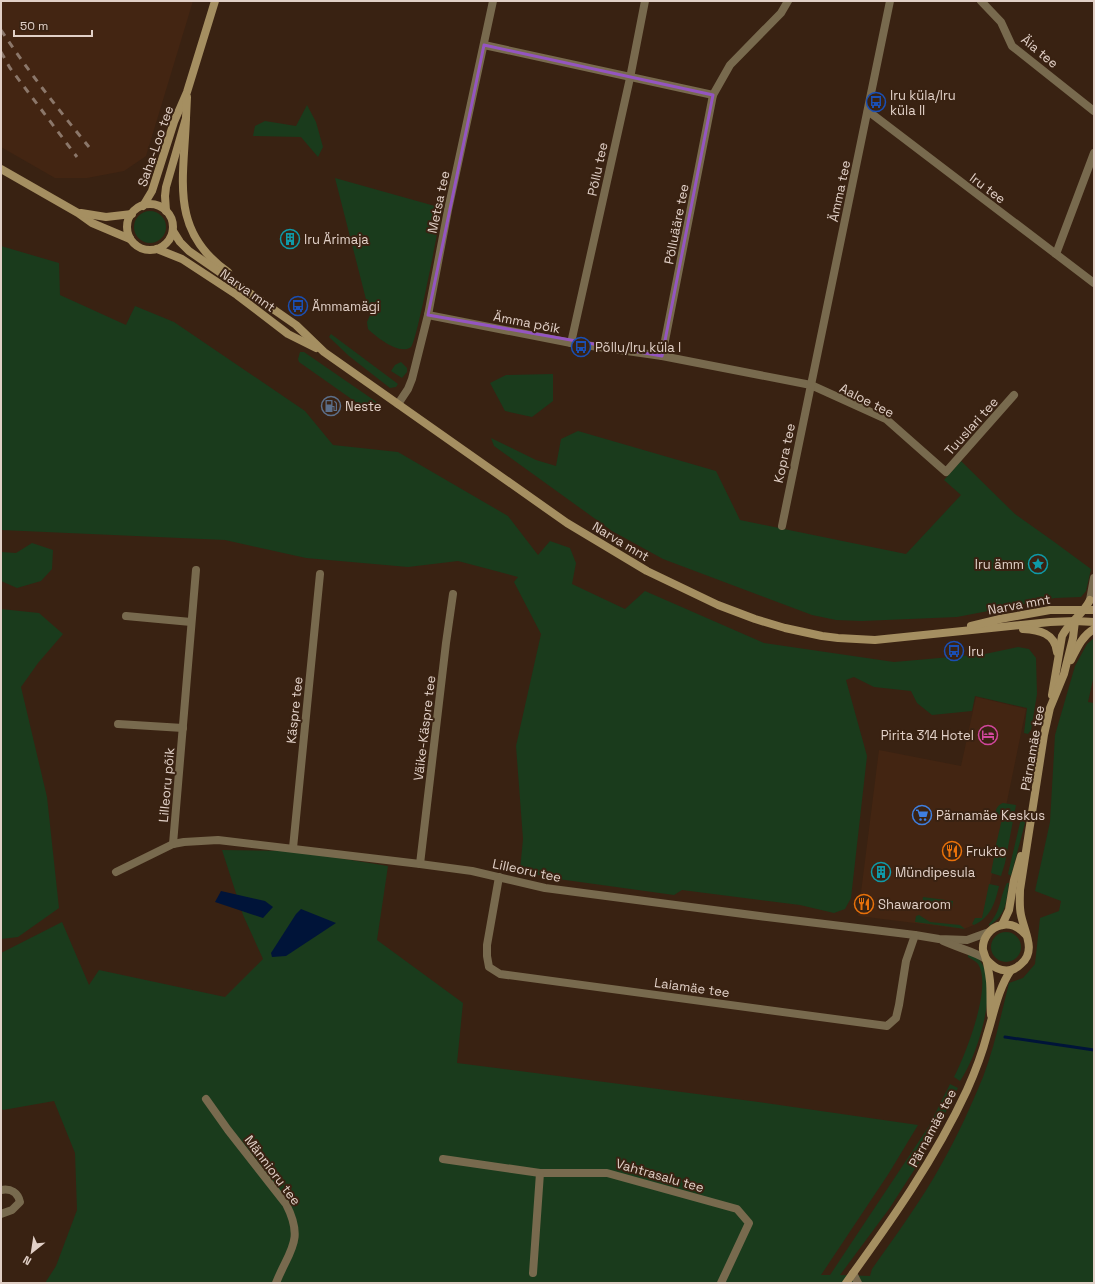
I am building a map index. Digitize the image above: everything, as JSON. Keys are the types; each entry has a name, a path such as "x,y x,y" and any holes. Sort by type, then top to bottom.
{"main road":[{"name":"Saha-Loo tee","path":"143,206 152,191 174,122 187,92 215,1"},
{"name":"Saha-Loo tee","path":"166,211 166,187 186,118 187,92"},
{"path":"186,118 182,180 184,206 197,242 219,266 242,282 260,300"},
{"name":"Narva mnt","path":"1,169 78,213 92,223 130,239 140,248 146,250 158,249 182,260 237,295 288,334 324,352 567,523 647,571 718,605 778,626 838,638 875,640 1041,623 1074,621 1094,622"},
{"path":"143,206 155,205 166,211"},
{"name":"Narva mnt","path":"78,213 106,217 132,214 139,207 143,206"},
{"name":"Narva mnt","path":"166,211 172,222 173,231 189,252 296,325 324,352"},
{"path":"130,239 127,226 132,214"},
{"path":"158,249 168,241 173,231"},
{"path":"1050,708 1062,636 1066,628 1085,610 1090,600"},
{"path":"1050,610 1066,614 1074,621"},
{"name":"Narva mnt","path":"950,632 1000,619 1050,610 1094,610"},
{"name":"Pärnamäe tee","path":"1026,936 1019,904 1028,834 1035,803 1044,735 1050,708 1064,674 1073,638 1074,621"},
{"path":"1000,628 1036,629 1042,632 1050,637 1056,646 1058,657"},
{"path":"1064,674 1081,641 1087,633 1094,629"},
{"path":"1002,924 1009,910 1014,880 1028,834"},
{"path":"986,959 997,969 1004,970 1012,970 1024,963 1029,950 1029,943 1022,930 1016,926 1002,924 989,932 984,940 983,950 990,983 991,1022"},
{"name":"Pärnamäe tee","path":"846,1283 908,1195 952,1121 978,1062 1001,990 1006,978 1012,970"}],"street":[{"name":"Metsa tee","path":"398,404 408,389 412,379 428,315 448,210 493,1"},
{"name":"Põllu tee","path":"571,343 646,1"},
{"name":"Põlluääre tee","path":"662,356 713,95 730,64 780,13 788,1"},
{"name":"Ämma tee","path":"810,385 890,1"},
{"name":"Äia tee","path":"981,1 1001,22 1012,46 1094,111"},
{"path":"484,45 713,95"},
{"name":"Iru tee","path":"868,111 1094,283"},
{"path":"1056,254 1094,153"},
{"name":"Ämma põik","path":"428,315 571,343 662,356 810,385"},
{"name":"Aaloe tee","path":"810,385 886,419 946,472"},
{"name":"Kopra tee","path":"782,526 810,385"},
{"name":"Tuuslari tee","path":"946,472 1014,395"},
{"name":"Lilleoru põik","path":"173,844 196,570"},
{"name":"Käspre tee","path":"293,848 320,574"},
{"path":"1090,600 1094,578"},
{"name":"Väike-Käspre tee","path":"420,864 453,594"},
{"path":"126,616 191,622"},
{"path":"118,724 183,728"},
{"name":"Lilleoru tee","path":"116,872 173,844 218,840 472,871 545,888 767,917 915,934 939,939 967,940 989,932"},
{"name":"Laiamäe tee","path":"499,878 487,956 489,966 500,974 887,1026 896,1018 906,961 915,934"},
{"name":"Lilleoru tee","path":"939,939 974,952 986,959"},
{"name":"Männioru tee","path":"206,1099 228,1130 286,1204 292,1217 295,1228 295,1240 276,1283"},
{"name":"Vahtrasalu tee","path":"443,1159 540,1173 607,1173 737,1209 750,1223 721,1283"},
{"path":"533,1273 540,1173"},
{"path":"1,1190 10,1189 18,1196 20,1202 12,1210 1,1214"},
{"path":"853,1273 858,1283"}],"highlighted area":[{"path":"484,45 713,95 662,356 428,315"}],"shaded area":[{"path":"1,1 193,1 146,156 124,171 87,178 55,178 1,147"},
{"path":"976,697 1026,709 983,918 974,925 964,929 858,916 879,750 961,766"}],"green space":[{"path":"307,105 316,122 323,147 318,157 301,137 253,136 255,126 265,121 296,126"},
{"path":"335,178 442,208 428,282 418,325 411,347 401,349 394,347 376,336 368,329 367,322 370,315"},
{"path":"147,211 153,211 163,218 166,227 165,233 159,240 153,243 147,243 137,236 134,230 134,224 141,214"},
{"path":"1,246 59,263 60,295 126,325 135,306 174,322 305,411 333,445 398,452 508,516 538,555 550,541 570,548 576,563 572,584 625,609 645,591 764,643 894,662 985,654 1018,647 1029,649 1036,658 1037,694 1031,730 1028,734 1024,733 1027,708 975,696 972,711 932,715 917,703 911,691 874,687 854,677 846,680 867,756 851,898 845,909 834,913 800,905 682,890 674,895 551,878 520,870 523,839 516,746 541,634 514,582 518,577 458,561 408,567 306,558 225,540 1,530"},
{"path":"331,334 398,384 396,387 390,388 349,356 329,337"},
{"path":"300,352 304,352 378,403 377,408 373,409 360,405 299,362 298,359"},
{"path":"401,362 407,368 407,372 402,378 391,371 395,365"},
{"path":"553,374 553,401 532,417 505,411 490,383 506,375"},
{"path":"578,431 716,471 740,520 906,554 961,495 944,480 961,461 1015,514 1091,569 1086,591 1081,597 1055,598 957,617 862,621 836,620 812,615 663,559 612,531 494,446 491,438 536,460 556,466 561,439"},
{"path":"32,543 53,550 52,569 41,581 17,588 1,581 1,552 16,553"},
{"path":"1,609 39,613 63,634 38,663 21,687 47,797 59,908 18,937 1,939"},
{"path":"1094,638 1094,675 1088,702 1094,703 1094,1283 45,1283 56,1266 77,1210 75,1153 54,1101 3,1110 1,1108 1,953 62,922 89,985 99,970 225,997 263,959 243,915 222,850 295,851 388,866 377,940 463,1003 457,1063 751,1101 918,1125 889,1173 821,1275 830,1275 929,1126 950,1084 958,1088 925,1153 889,1209 840,1275 870,1276 872,1269 925,1192 964,1121 987,1065 1009,983 1023,978 1035,964 1040,918 1059,911 1061,901 1035,891 1050,822 1055,735 1075,666 1087,644"},
{"path":"1003,803 1016,805 1005,863 1001,876 991,873 994,857 988,856 987,854 989,852 994,853 1003,815 996,814 996,809"},
{"path":"1023,810 1025,823 1011,876 1008,874"},
{"path":"1007,883 1009,883 1005,907 999,917 989,926 996,914"},
{"path":"989,884 999,886 994,904 985,918 974,925 972,924 975,918 982,918"},
{"path":"923,897 953,901 952,908 922,905"},
{"path":"919,915 930,922 960,925 965,929 915,922 916,916"},
{"path":"1006,932 1017,936 1021,947 1017,958 1006,962 995,958 991,947 995,936"},
{"path":"968,954 980,960 986,974 988,988 987,1005 979,1040 967,1070 960,1081 954,1077 976,1021 982,988 982,974 978,964 968,957"}],"water":[{"path":"221,891 265,901 273,907 263,918 215,902"},
{"path":"301,909 336,923 286,956 272,957 271,953 296,914"}],"waterway":[{"path":"1005,1037 1094,1050"}],"railway":[{"path":"1,30 44,90 89,147"},
{"path":"1,52 10,68 77,157"}],"place":[{"name":"Iru küla/Iru küla II","path":"876,102"},
{"name":"Iru Ärimaja","path":"290,239"},
{"name":"Ämmamägi","path":"298,306"},
{"name":"Põllu/Iru küla I","path":"581,347"},
{"name":"Neste","path":"331,406"},
{"name":"Iru ämm","path":"1038,564"},
{"name":"Iru","path":"954,651"},
{"name":"Pirita 314 Hotel","path":"988,735"},
{"name":"Pärnamäe Keskus","path":"922,815"},
{"name":"Frukto","path":"952,851"},
{"name":"Mündipesula","path":"881,872"},
{"name":"Shawaroom","path":"864,904"}]}
